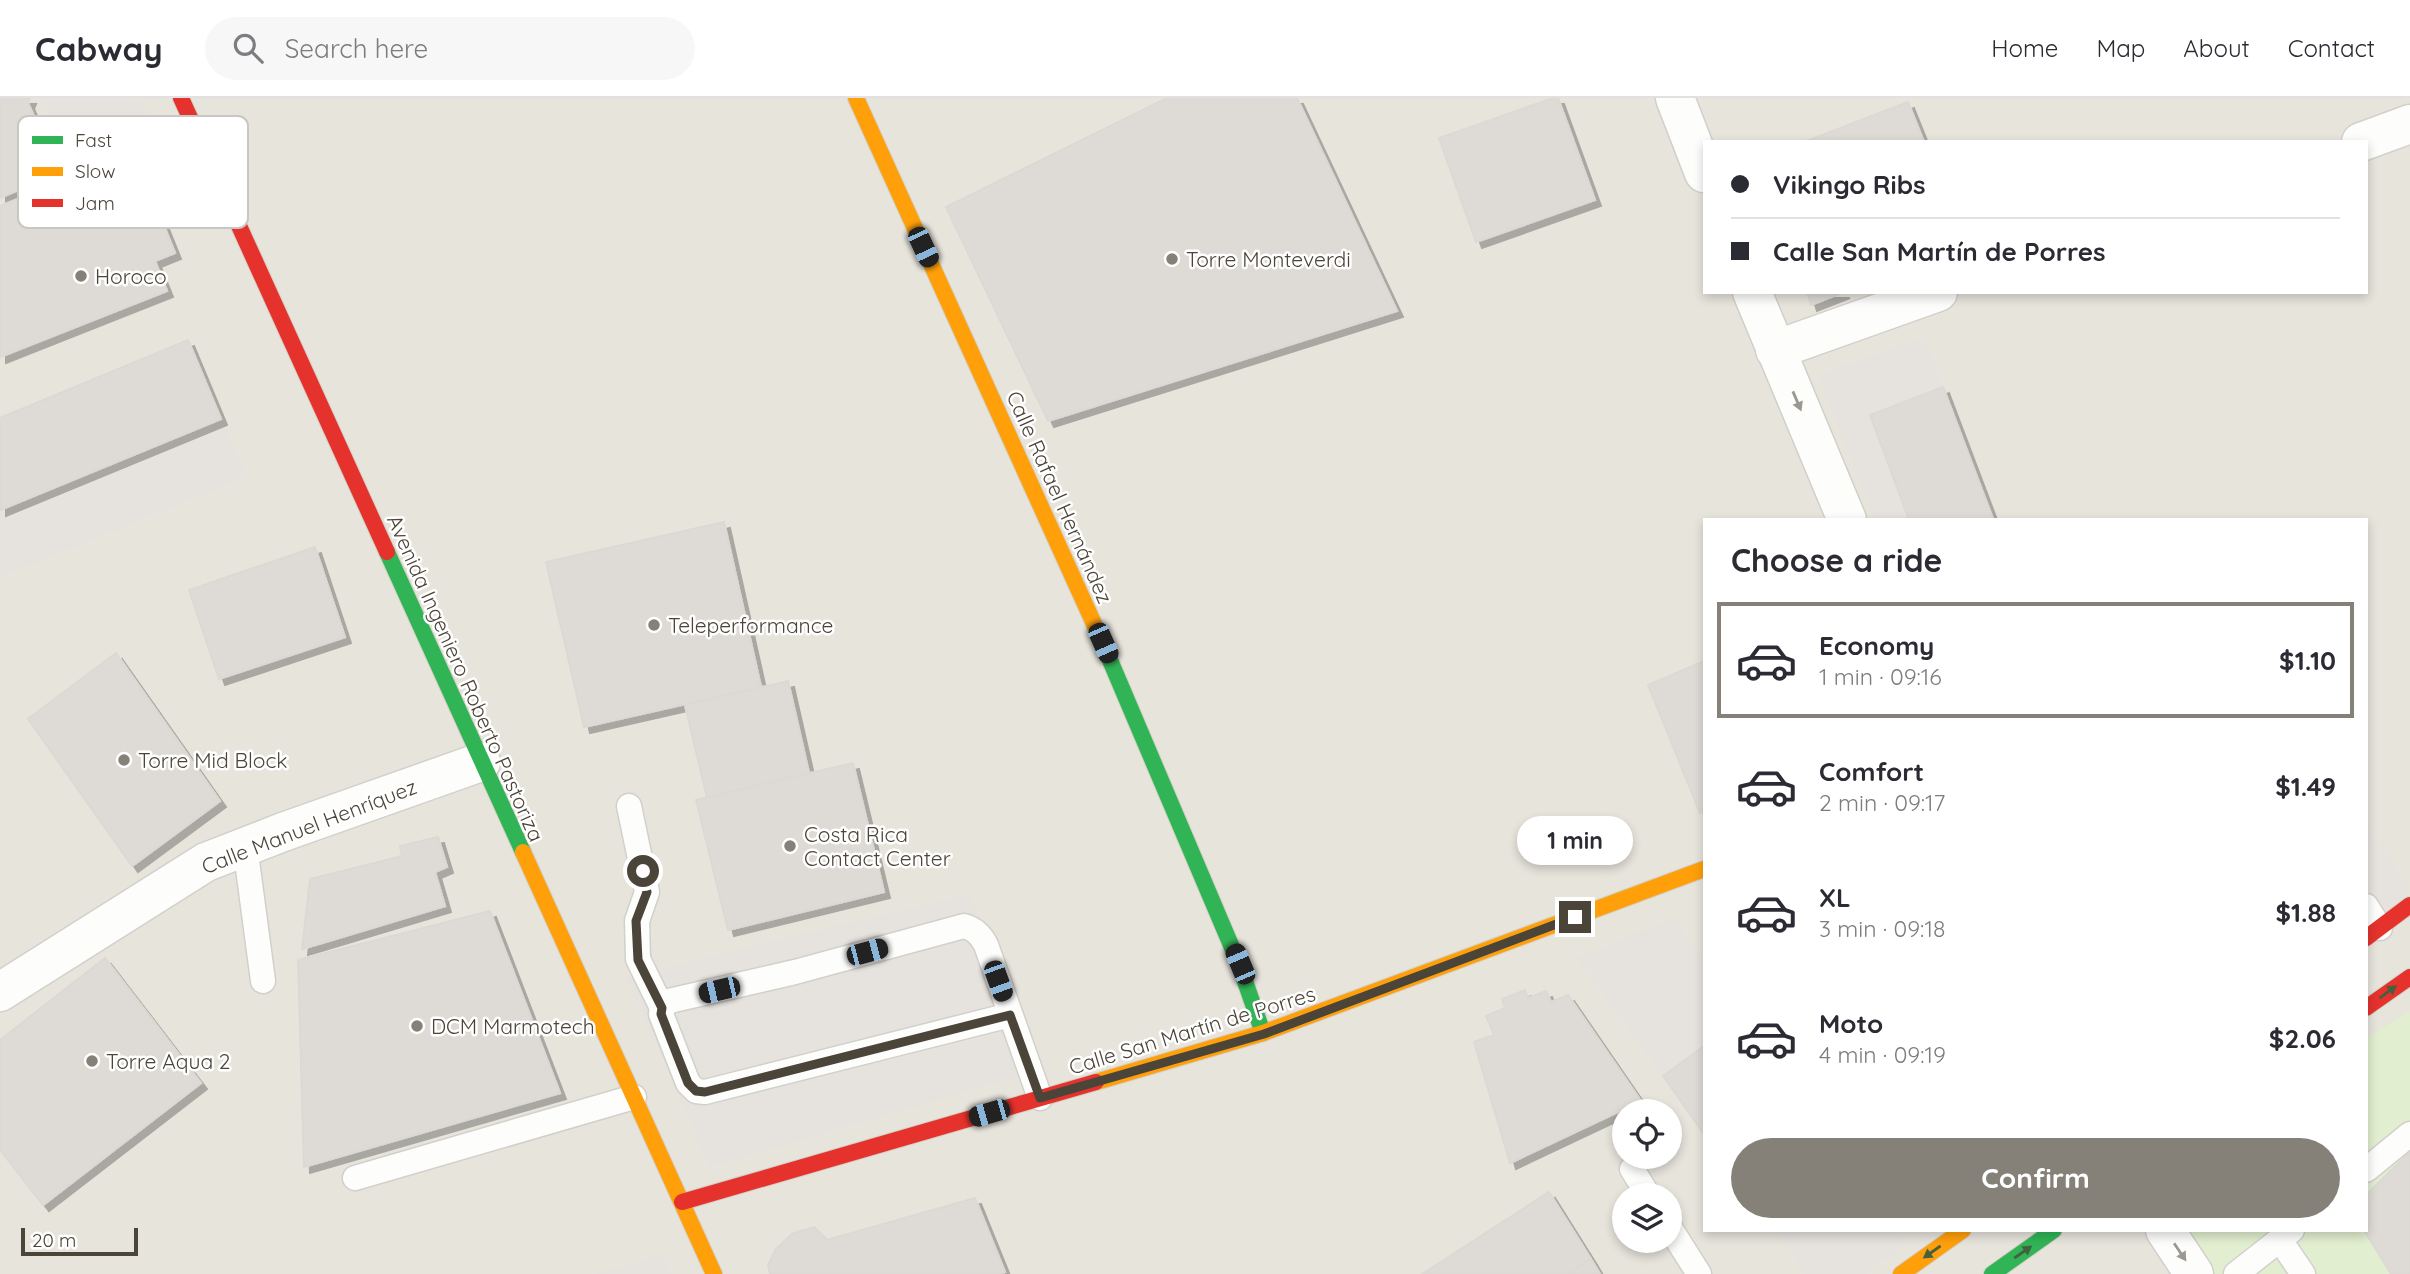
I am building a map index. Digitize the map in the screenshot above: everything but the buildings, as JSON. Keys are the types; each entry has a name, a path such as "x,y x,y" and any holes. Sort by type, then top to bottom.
{"street":[{"name":"Avenida Ingeniero Roberto Pastoriza","path":"181,98 189,116"},
{"name":"Calle Rafael Hernández","path":"856,98 1114,668 1240,964 1264,1034"},
{"path":"1675,98 1703,170"},
{"path":"2366,140 2410,124"},
{"name":"Avenida Ingeniero Roberto Pastoriza","path":"240,228 714,1274"},
{"path":"1753,294 1846,518"},
{"path":"1775,350 1932,294"},
{"name":"Calle Manuel Henríquez","path":"3,985 206,862 481,762"},
{"name":"Calle San Martín de Porres","path":"682,1202 1264,1034 1703,869"},
{"path":"2373,933 2410,905"},
{"path":"2368,1007 2410,977"},
{"path":"1901,1274 1960,1232"},
{"path":"1992,1274 2051,1232"},
{"path":"2166,1232 2194,1274"}],"lane":[{"path":"629,806 647,892 636,921 638,960 662,1008 661,1014 688,1083 696,1091 705,1092 1010,1015"},
{"path":"245,846 263,981"},
{"path":"2368,914 2373,933"},
{"path":"662,1008 669,1002 795,972 964,926 981,936 1040,1098"},
{"path":"355,1178 634,1097"},
{"path":"2368,1168 2410,1135"},
{"path":"1632,1170 1640,1183"},
{"path":"2236,1274 2286,1235 2303,1274"},
{"path":"1682,1247 1699,1274"}],"shaded area":[{"path":"0,98 2410,98 2410,1274 0,1274"},
{"path":"42,98 139,98 147,116 50,116"},
{"path":"1924,337 1943,387 1870,415 1908,518 1874,518 1818,375"},
{"path":"221,419 247,477 0,577 0,510"},
{"path":"2368,828 2410,889 2368,932"},
{"path":"968,894 1043,1069 710,1167 626,977"},
{"path":"1674,918 1703,961 1703,1047 1663,1076 1577,958"},
{"path":"1775,1232 1899,1232 1907,1243 1866,1274 1806,1274"},
{"path":"663,1255 671,1274 595,1274"}],"green space":[{"path":"2410,1011 2410,1274 2215,1274 2187,1232 2368,1232 2368,1038"}],"traffic: fast":[{"path":"387,552 523,852"},
{"path":"1104,646 1239,964 1263,1033"},
{"path":"1992,1274 2051,1232"}],"traffic: slow":[{"path":"856,98 1104,646"},
{"path":"523,852 714,1274"},
{"path":"1096,1082 1263,1033 1703,869"},
{"path":"1901,1274 1960,1232"}],"traffic: jam":[{"path":"181,98 189,116"},
{"path":"240,228 387,552"},
{"path":"2368,936 2410,905"},
{"path":"2368,1007 2410,977"},
{"path":"682,1202 1096,1082"}],"place":[{"name":"Torre Monteverdi","path":"1172,259"},
{"name":"Horoco","path":"81,276"},
{"name":"Teleperformance","path":"654,625"},
{"name":"Torre Mid Block","path":"124,760"},
{"name":"Costa Rica Contact Center","path":"790,846"},
{"name":"DCM Marmotech","path":"417,1026"},
{"name":"Torre Aqua 2","path":"92,1061"}],"route":[{"path":"643,871 647,892 636,921 638,960 662,1008 661,1014 688,1083 696,1091 705,1092 1010,1015 1040,1098 1264,1034 1575,917"}]}
